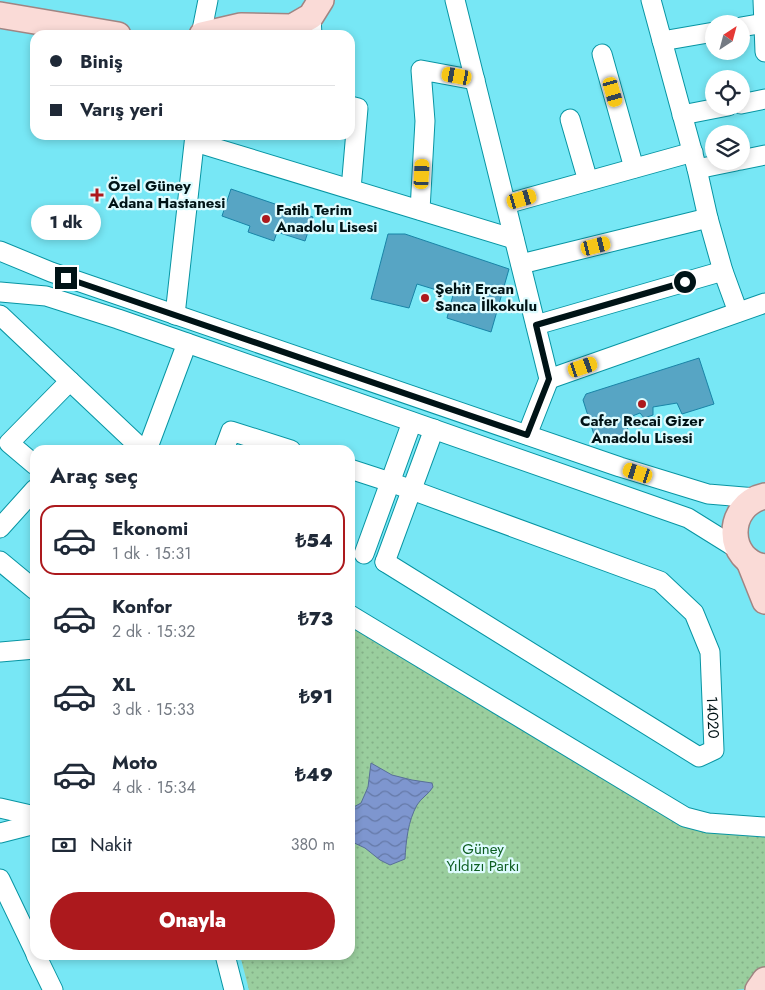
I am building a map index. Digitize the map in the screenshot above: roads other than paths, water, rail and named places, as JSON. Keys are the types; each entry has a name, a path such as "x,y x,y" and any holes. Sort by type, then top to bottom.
{"main road":[{"path":"0,15 88,30"},
{"path":"224,30 241,26 292,27 315,17"},
{"path":"761,497 746,505 738,515 735,534 736,540 752,560 765,601"},
{"path":"758,990 765,980"}],"street":[{"path":"203,30 208,0"},
{"path":"455,0 549,379 527,435"},
{"path":"651,0 695,160 722,270 738,312"},
{"path":"763,0 765,52"},
{"path":"750,25 764,23"},
{"path":"662,41 705,34"},
{"path":"602,54 634,168"},
{"path":"420,210 425,121 421,70 475,80"},
{"path":"750,102 765,100"},
{"path":"351,189 358,108 355,107"},
{"path":"682,115 705,110"},
{"path":"570,119 588,181"},
{"path":"175,315 195,140"},
{"path":"198,140 514,238"},
{"path":"750,158 765,155"},
{"path":"506,204 634,168 705,160"},
{"path":"521,264 708,218"},
{"path":"0,251 51,272 175,315 527,435 708,494 761,497"},
{"path":"536,325 722,270"},
{"path":"0,292 46,296 118,319 688,518 752,560"},
{"path":"549,379 765,302"},
{"path":"0,315 138,445"},
{"path":"149,445 186,343"},
{"path":"30,461 9,443 70,381"},
{"path":"412,422 390,482 357,554 373,562 385,562 434,429"},
{"path":"226,445 231,431 275,445"},
{"path":"355,471 411,491"},
{"name":"14020","path":"385,562 699,757 714,750 710,652 694,613 660,581 411,491"},
{"path":"0,528 30,495"},
{"path":"0,561 30,586"},
{"path":"355,618 685,817 708,823 765,826"},
{"path":"0,652 30,649"},
{"path":"0,808 30,815"},
{"path":"0,833 30,825"},
{"path":"0,879 30,942"},
{"path":"12,904 30,917"},
{"path":"39,960 53,990"},
{"path":"226,960 232,990"}],"water":[{"path":"371,763 392,775 432,783 433,787 419,803 411,818 405,859 390,865 355,843 355,806 361,803 368,787"}],"place":[{"name":"Özel Güney Adana Hastanesi","path":"97,195"},
{"name":"Fatih Terim Anadolu Lisesi","path":"266,219"},
{"name":"Şehit Ercan Sanca İlkokulu","path":"425,298"},
{"name":"Cafer Recai Gizer Anadolu Lisesi","path":"642,404"}],"park label":[{"name":"Güney Yıldızı Parkı","path":"483,858"}]}
